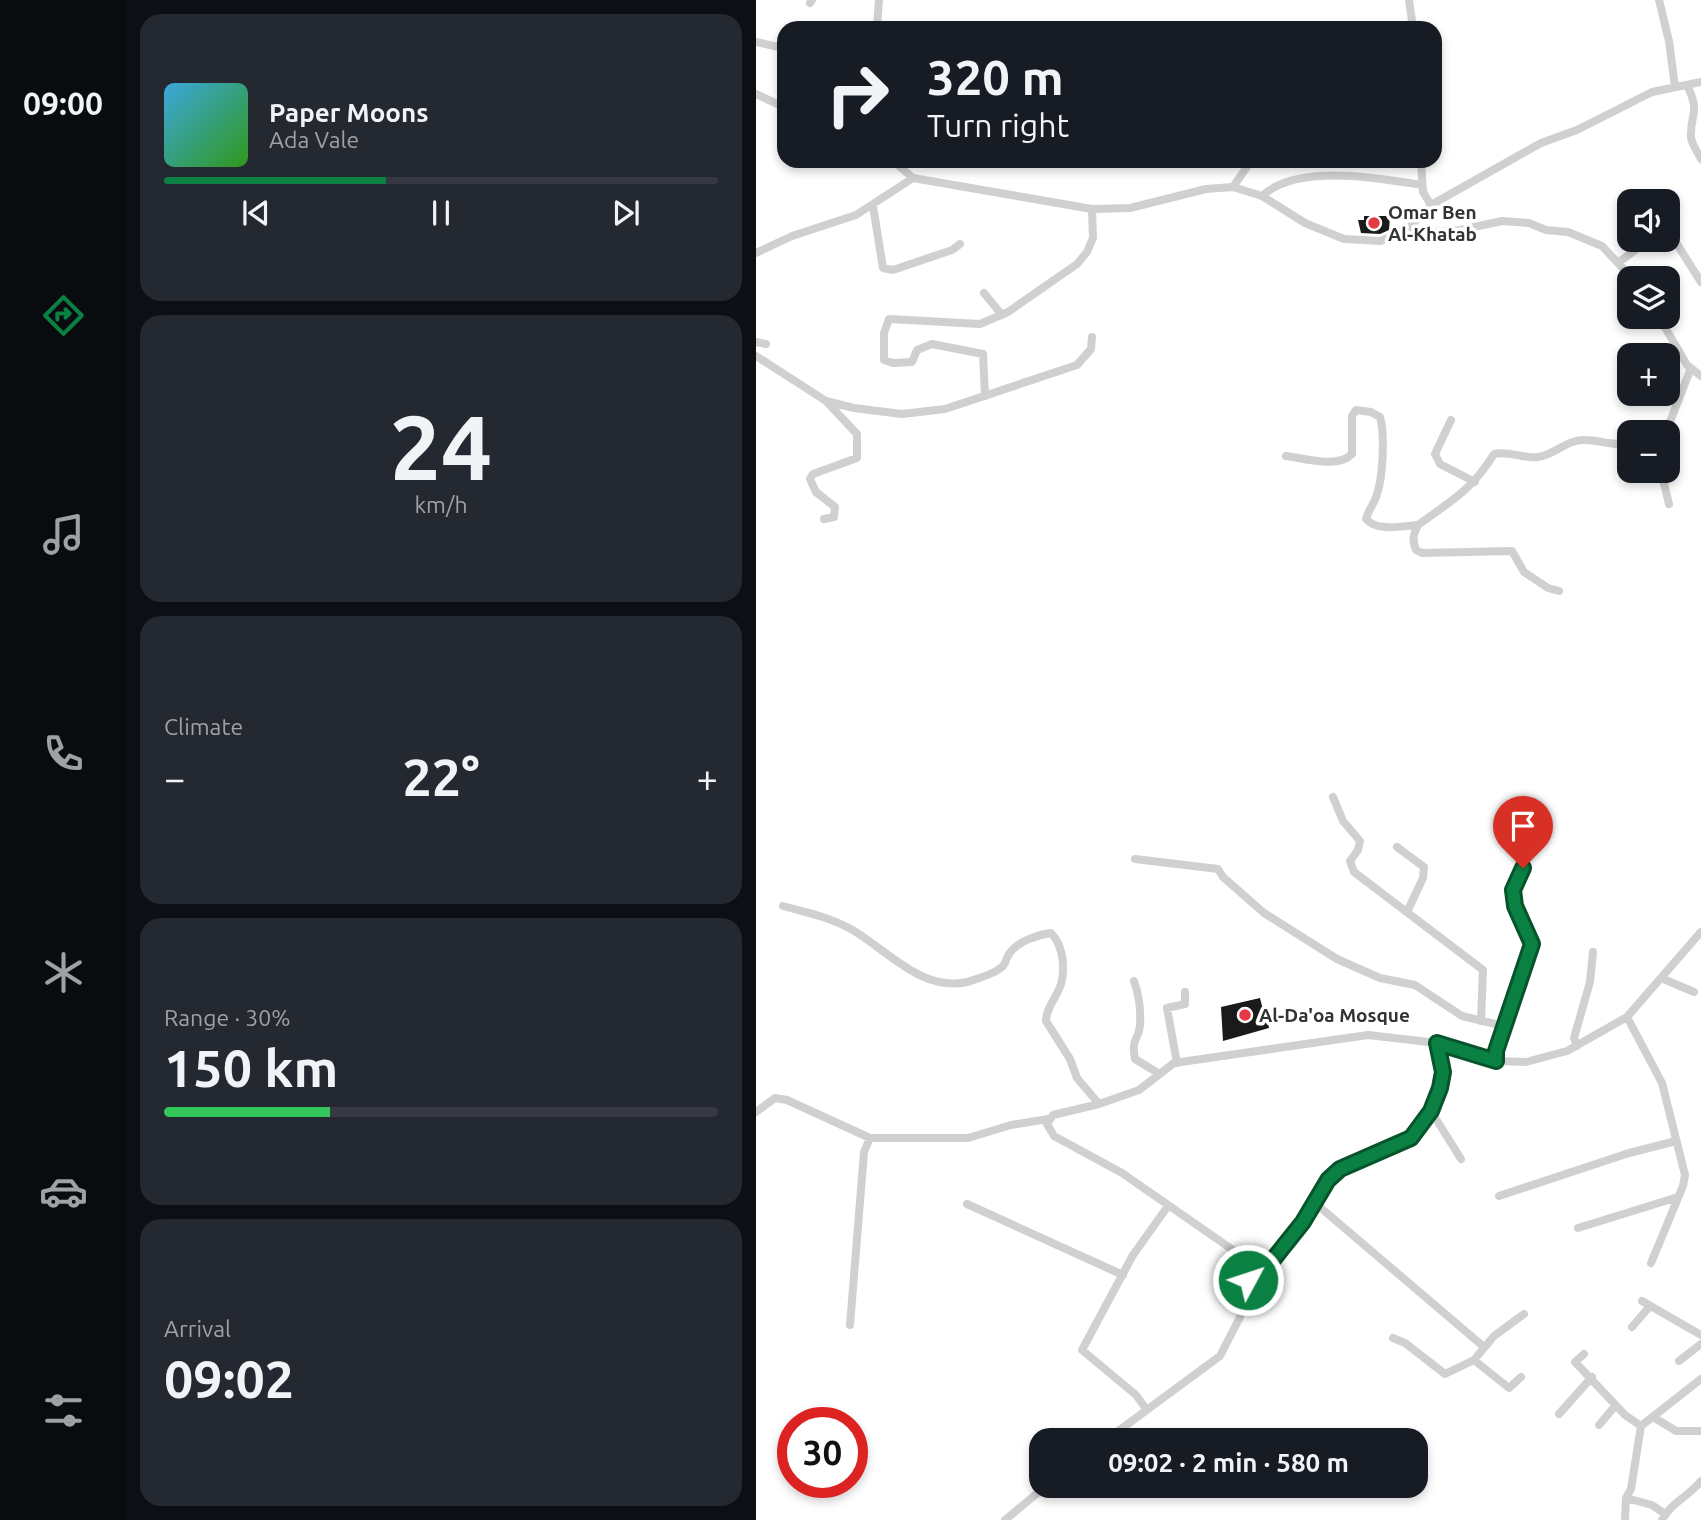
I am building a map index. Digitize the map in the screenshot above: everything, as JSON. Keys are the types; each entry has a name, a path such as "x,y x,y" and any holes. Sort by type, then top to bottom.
{"street":[{"path":"878,21 879,0"},
{"path":"1409,0 1411,21"},
{"path":"1659,0 1669,41 1675,87"},
{"path":"756,42 777,46"},
{"path":"1395,236 1410,227 1429,208 1541,143 1577,130 1630,101 1701,82"},
{"path":"1687,85 1695,110 1690,139 1701,159"},
{"path":"756,94 777,104"},
{"path":"901,168 913,178 1092,209 1130,208 1206,189 1233,187 1262,196 1305,223 1344,239 1371,242 1502,220 1529,223 1546,230 1568,232 1586,238 1602,246 1623,266"},
{"path":"1233,187 1246,168"},
{"path":"1421,168 1423,192 1429,208 1424,228 1430,233"},
{"path":"1262,196 1268,190 1312,176 1356,175 1422,185"},
{"path":"756,253 792,236 840,222 873,206 913,178"},
{"path":"873,206 883,268 893,270 953,250 960,244"},
{"path":"985,396 983,354 932,344 917,350 912,362 893,363 884,360 884,333 889,319 980,324 1002,315 1077,264 1087,252 1093,238 1092,209"},
{"path":"1680,249 1701,282"},
{"path":"1619,261 1632,252"},
{"path":"984,293 1002,315"},
{"path":"1667,329 1691,368 1701,376"},
{"path":"826,401 854,408 902,414 945,409 1018,383 1057,374 1077,365 1091,349 1092,337"},
{"path":"756,342 766,344"},
{"path":"756,356 826,401 857,434 859,456 813,474 810,479 816,492 835,507 834,517 824,519"},
{"path":"1671,420 1691,368"},
{"path":"1286,456 1337,461 1348,459 1352,454 1352,416 1356,410 1371,412 1380,417 1382,426 1380,477 1377,496 1366,519 1370,524 1382,527 1418,525"},
{"path":"1451,420 1435,454 1440,464 1475,482"},
{"path":"1559,591 1548,588 1524,572 1513,551 1422,553 1416,550 1412,536 1418,525 1475,482 1494,454 1501,452 1537,457 1585,439 1617,446"},
{"path":"1664,483 1668,504"},
{"path":"1333,797 1343,821 1360,841 1358,850 1350,861 1350,867 1483,971 1481,1021"},
{"path":"1397,847 1424,867 1423,878 1407,912"},
{"path":"1135,859 1218,869 1223,877 1264,913 1338,959 1380,978 1415,985 1462,1016 1504,1026"},
{"path":"1496,1061 1496,1051 1532,944 1515,906 1513,890 1523,868"},
{"path":"783,906 819,915 850,929 920,975 943,983 967,982 1003,967 1009,953 1019,944 1051,933 1059,940 1062,981 1046,1014 1046,1021 1070,1059 1077,1078 1099,1104"},
{"path":"756,1112 775,1098 787,1100 870,1138 968,1138 1011,1125 1048,1119 1058,1112 1099,1104 1139,1090 1158,1073 1177,1062 1368,1035 1437,1043 1496,1061 1526,1062 1567,1051 1627,1017 1701,933"},
{"path":"1577,1046 1574,1038 1590,982 1593,952"},
{"path":"1661,978 1694,992"},
{"path":"1134,981 1141,999 1138,1008 1140,1028 1133,1040 1135,1059 1158,1073"},
{"path":"1177,1062 1167,1008 1185,1004 1185,992"},
{"path":"1627,1017 1662,1083 1685,1175 1651,1263"},
{"path":"1248,1280 1260,1276 1303,1222 1328,1180 1340,1169 1411,1138 1431,1111 1440,1088 1443,1072 1437,1043"},
{"path":"1431,1111 1461,1158"},
{"path":"1048,1119 1048,1129 1054,1136 1122,1173 1233,1250 1246,1268 1248,1280 1240,1317 1230,1342 1220,1356 1122,1428"},
{"path":"850,1325 863,1152 870,1138"},
{"path":"1499,1196 1629,1153 1676,1141"},
{"path":"1578,1228 1678,1197"},
{"path":"1315,1203 1484,1347"},
{"path":"967,1204 1123,1275"},
{"path":"1147,1410 1136,1395 1082,1350 1123,1275 1168,1206"},
{"path":"1632,1327 1646,1303 1701,1335"},
{"path":"1393,1338 1405,1343 1445,1374 1474,1360 1484,1347 1524,1314"},
{"path":"1679,1361 1701,1344"},
{"path":"1584,1354 1574,1362 1592,1377 1625,1415 1641,1426"},
{"path":"1474,1360 1509,1388 1521,1377"},
{"path":"1559,1414 1592,1377"},
{"path":"1625,1520 1626,1498 1631,1489 1641,1426 1699,1382"},
{"path":"1599,1426 1616,1405"},
{"path":"1653,1417 1676,1431 1701,1432"},
{"path":"1626,1498 1652,1505 1663,1517 1701,1481"},
{"path":"1006,1520 1032,1498"}],"building":[{"name":"Omar Ben Al-Khatab","path":"1364,216 1390,216 1389,230 1380,234 1361,233 1358,220 1364,220"},
{"name":"Al-Da'oa Mosque","path":"1260,998 1262,1006 1266,1006 1271,1022 1268,1022 1269,1028 1223,1041 1221,1007"}],"place":[{"name":"Omar Ben Al-Khatab","path":"1374,223"},
{"name":"Al-Da'oa Mosque","path":"1245,1015"}],"route":[{"path":"1248,1280 1260,1276 1303,1222 1328,1180 1340,1169 1411,1138 1431,1111 1440,1088 1443,1072 1437,1043 1496,1061 1496,1051 1532,944 1515,906 1513,890 1523,868"}]}
